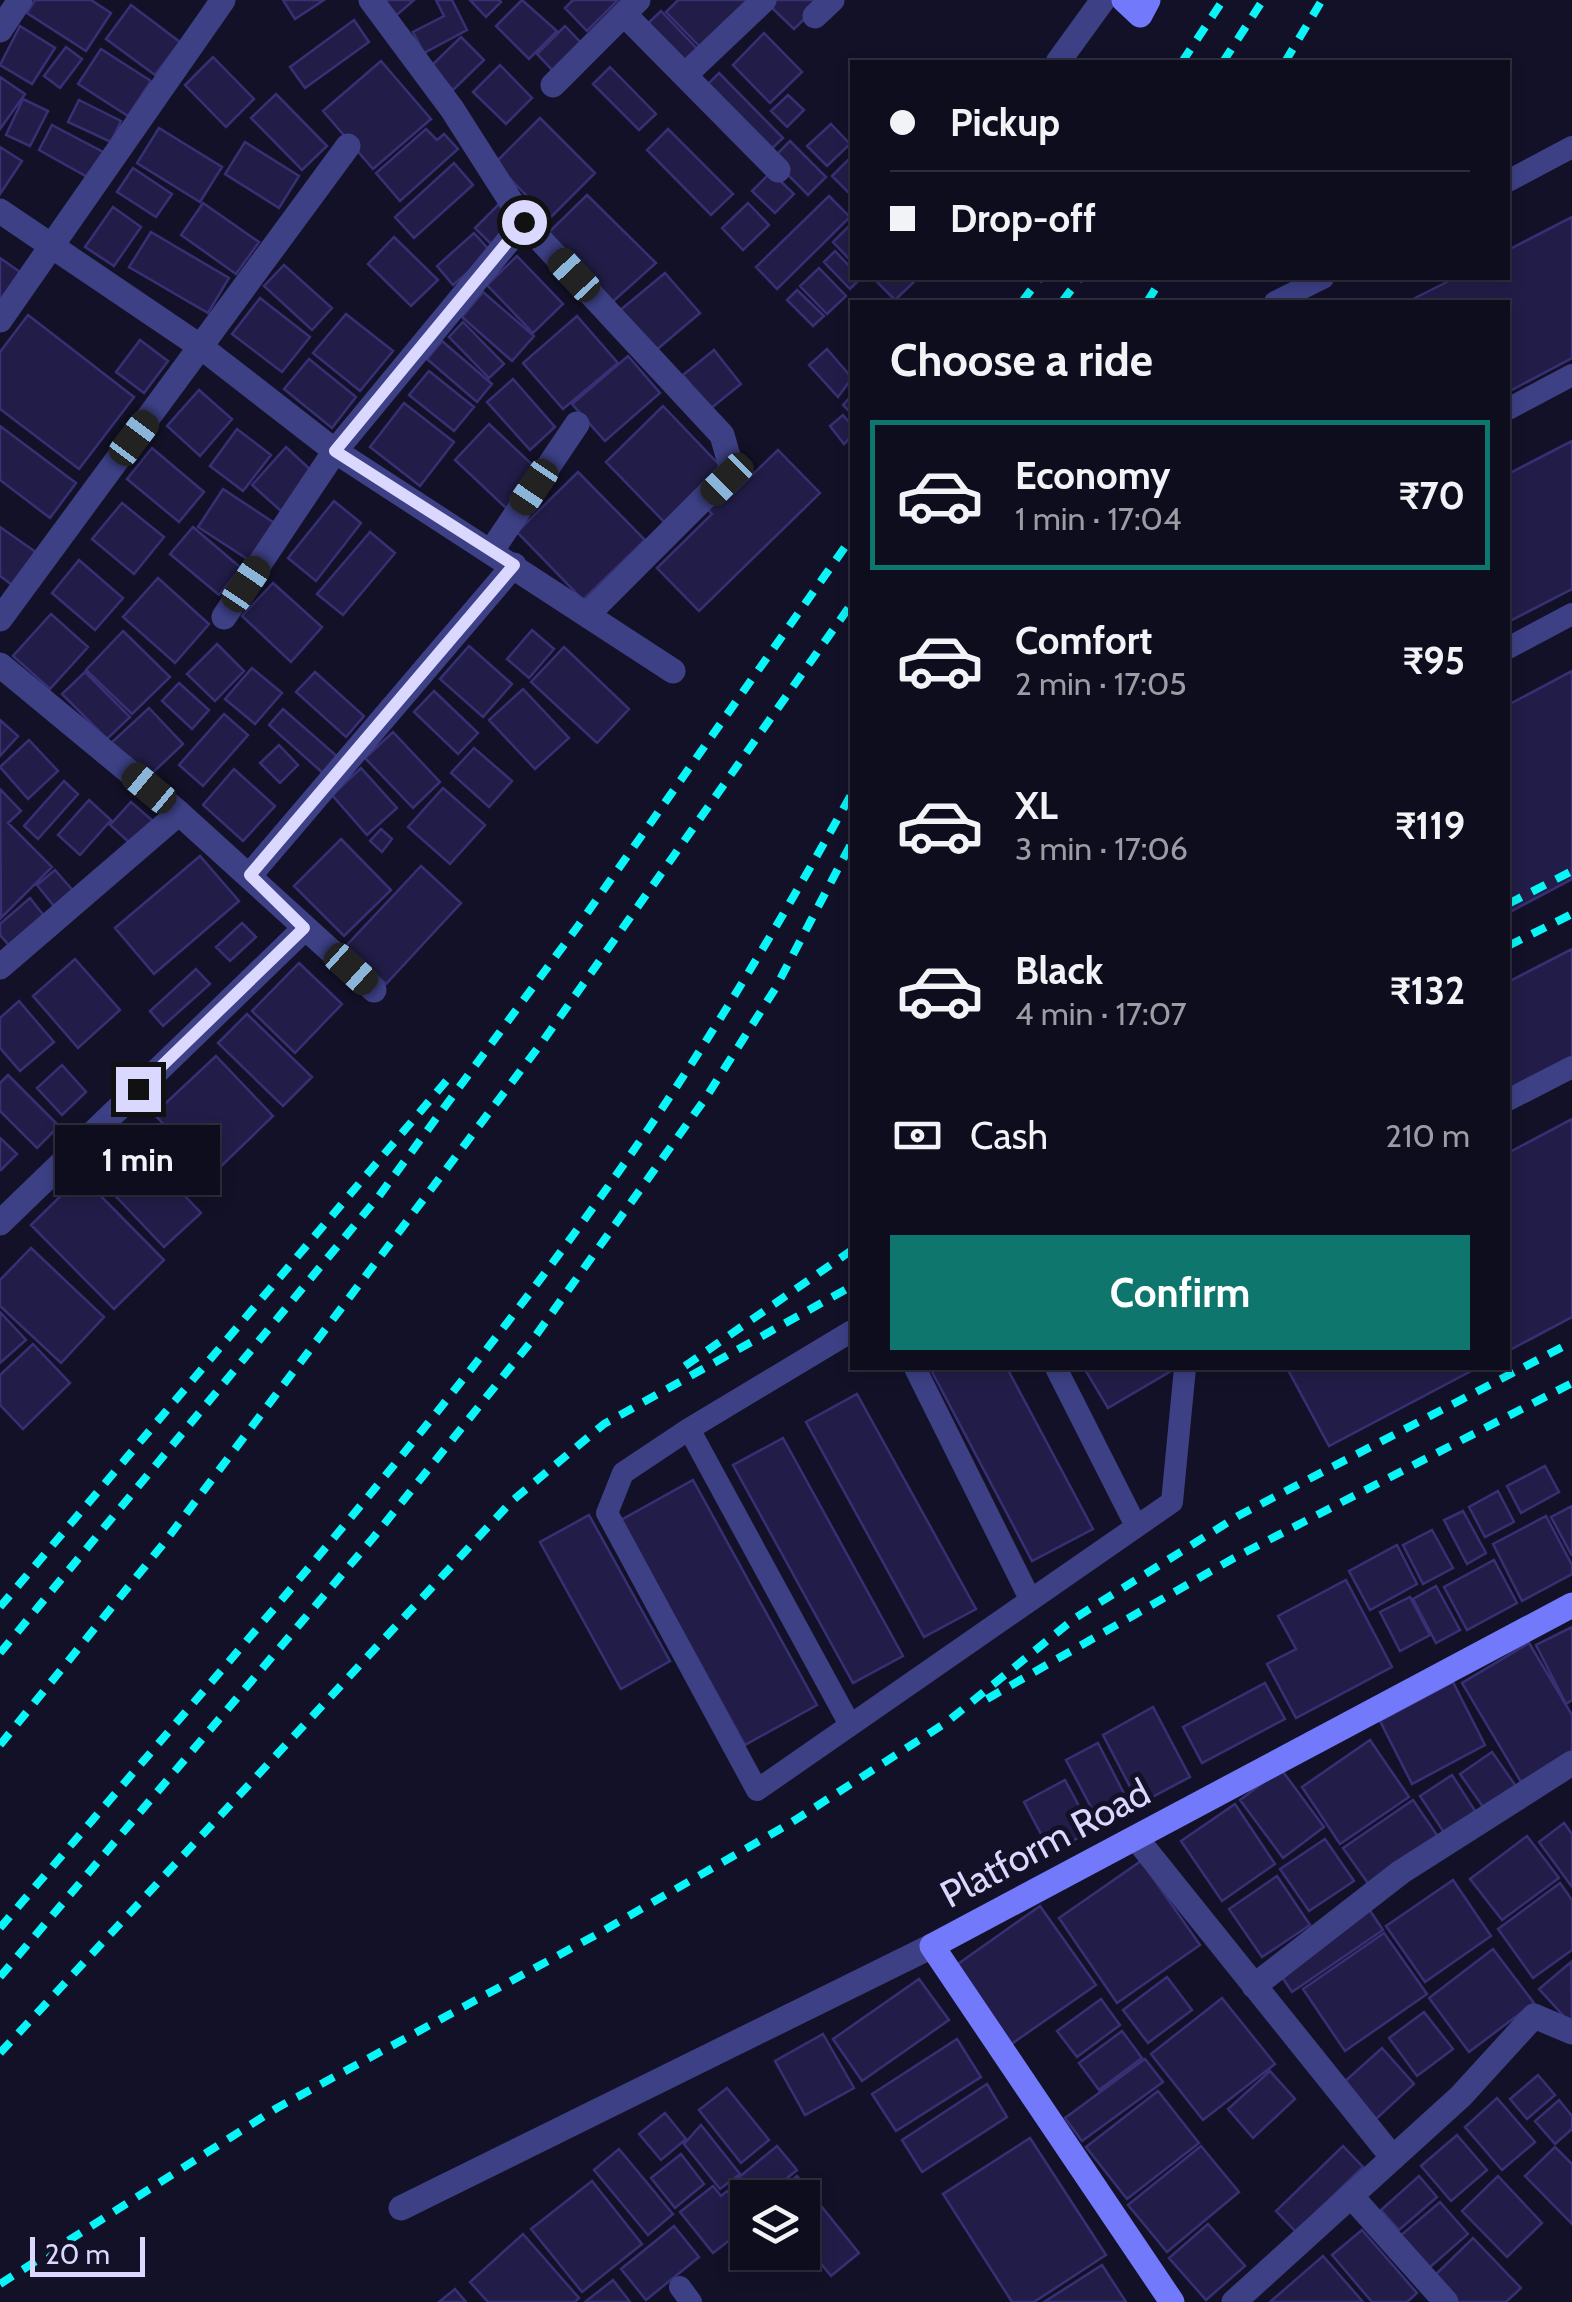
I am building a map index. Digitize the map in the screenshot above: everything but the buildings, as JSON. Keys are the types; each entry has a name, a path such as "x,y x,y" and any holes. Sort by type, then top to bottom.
{"street":[{"path":"0,30 20,0"},
{"path":"0,320 224,0"},
{"path":"371,0 452,110 524,222 722,435 732,470 588,614"},
{"path":"685,75 764,0"},
{"path":"1059,60 1102,0"},
{"path":"1124,0 1140,15 1148,0"},
{"path":"553,85 631,7 685,75 778,170"},
{"path":"0,619 348,146"},
{"path":"0,210 201,347 335,451 673,670"},
{"path":"224,618 335,451 524,222"},
{"path":"492,550 577,424"},
{"path":"250,875 514,565"},
{"path":"0,665 179,813 374,990"},
{"path":"0,967 179,813"},
{"path":"0,1223 304,928"},
{"name":"Platform Road","path":"1172,2302 932,1946 1572,1605"},
{"path":"1254,1986 1401,1872 1572,1762"},
{"path":"1136,1838 1392,2158"},
{"path":"401,2208 932,1946"},
{"path":"1234,2302 1462,2096 1534,2016 1572,2032"},
{"path":"1352,2197 1446,2302"}],"lane":[{"path":"1510,180 1572,148"},
{"path":"1279,300 1319,280"},
{"path":"1510,408 1572,374"},
{"path":"1510,647 1572,614"},
{"path":"1510,1099 1572,1067"},
{"path":"850,1332 623,1472 607,1513 757,1790 1172,1502 1185,1370"},
{"path":"917,1370 1030,1598"},
{"path":"1057,1370 1136,1526"},
{"path":"689,1429 849,1723"}],"railway":[{"path":"1183,60 1223,0"},
{"path":"1224,60 1263,0"},
{"path":"1286,60 1322,0"},
{"path":"1024,300 1038,280"},
{"path":"1064,300 1078,280"},
{"path":"1148,300 1161,280"},
{"path":"0,1653 379,1196 578,926 850,540"},
{"path":"0,1745 164,1543 543,1041 850,606"},
{"path":"0,1928 405,1452 558,1255 661,1111 718,1022 850,796"},
{"path":"0,1977 373,1538 534,1338 705,1099 775,989 850,846"},
{"path":"1510,903 1572,871"},
{"path":"1510,945 1572,914"},
{"path":"0,1607 453,1073"},
{"path":"685,1366 850,1251"},
{"path":"0,2053 512,1501 604,1424 850,1287"},
{"path":"0,2284 277,2108 594,1936 789,1824 947,1722 1075,1618 1238,1516 1572,1342"},
{"path":"987,1699 1234,1558 1572,1383"}],"route":[{"path":"138,1089 304,928 250,875 514,565 335,451 524,222"}]}
